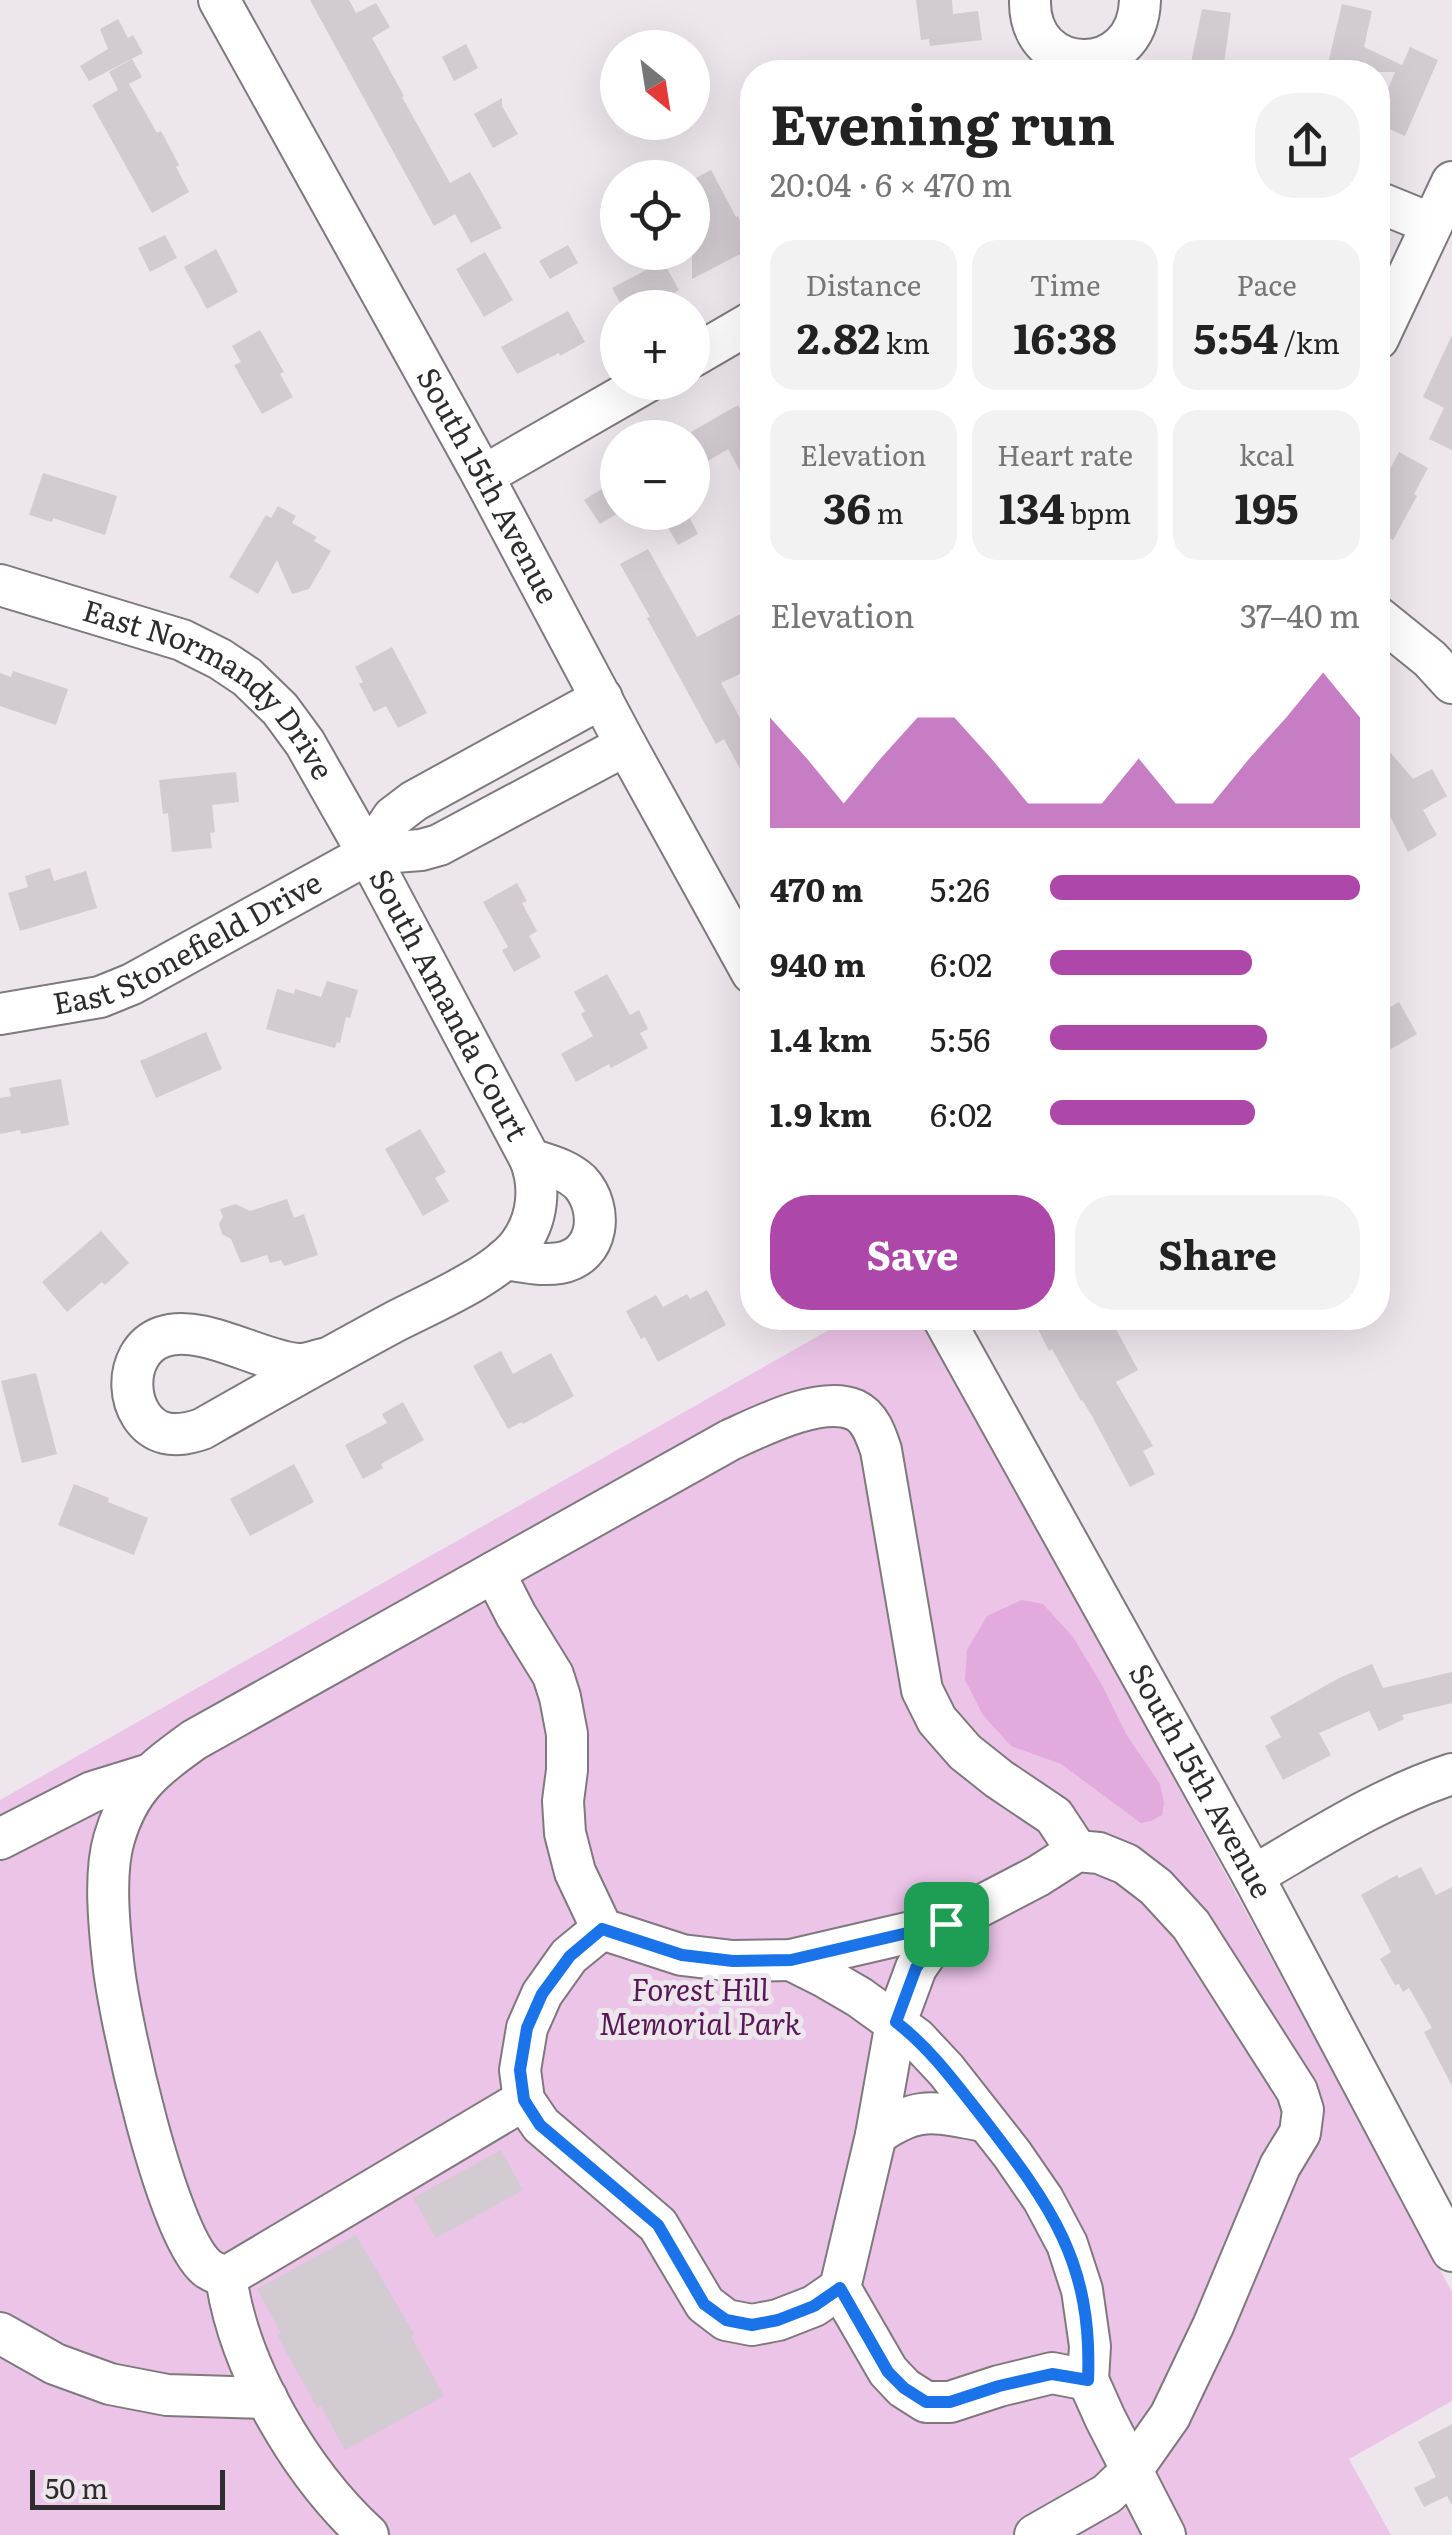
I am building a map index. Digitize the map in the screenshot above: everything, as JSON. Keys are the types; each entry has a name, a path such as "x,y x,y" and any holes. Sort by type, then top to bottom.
{"street":[{"name":"South 15th Avenue","path":"218,0 483,476 740,951"},
{"path":"1030,0 1032,22 1041,39 1054,52 1074,60"},
{"path":"1102,60 1134,33 1140,0"},
{"path":"1390,313 1452,182"},
{"path":"1390,207 1432,224"},
{"path":"710,346 740,329"},
{"path":"483,476 616,400"},
{"name":"East Normandy Drive","path":"0,585 182,640 220,658 246,677 280,709 368,854"},
{"path":"1390,627 1452,683"},
{"name":"East Stonefield Drive","path":"368,854 393,817 414,801 602,698"},
{"name":"East Stonefield Drive","path":"0,1014 100,997 132,984 368,854 440,845 626,745"},
{"name":"South Amanda Court","path":"327,1358 478,1278 505,1259 520,1244 534,1208 537,1178 368,854"},
{"name":"South Amanda Court","path":"505,1259 564,1263 582,1253 596,1228 594,1209 577,1179 530,1159"},
{"name":"South 15th Avenue","path":"950,1330 1253,1876 1452,2251"},
{"path":"0,1840 92,1792 148,1774 194,1740 730,1440 778,1419 835,1406 857,1411 874,1428 922,1690 937,1720 965,1752 1054,1816 1077,1851"},
{"path":"494,1572 553,1675 560,1697 566,1734 565,1834 575,1872 602,1929 682,1955 733,1961 791,1960 946,1924 1077,1851 1099,1853 1126,1864 1156,1887 1190,1925 1297,2091 1303,2110 1300,2133 1280,2166 1170,2416 1132,2470 1108,2494 1035,2535"},
{"path":"148,1774 125,1809 113,1842 108,1900 113,1964 142,2103 174,2212 189,2246 207,2269 226,2277"},
{"path":"1253,1876 1377,1805 1452,1774"},
{"path":"602,1929 570,1956 542,1994 527,2028 520,2070 524,2100 540,2125 658,2225 704,2304 726,2320 752,2325 814,2306 840,2288 876,2135 896,2022 916,1968 946,1924"},
{"path":"791,1960 823,1976 916,2038 946,2070 1043,2199 1067,2244 1082,2290 1090,2346 1088,2380 1165,2535"},
{"path":"226,2277 524,2100"},
{"path":"876,2135 900,2118 926,2112 985,2121"},
{"path":"226,2277 244,2352 267,2398 342,2511 368,2535"},
{"path":"840,2288 888,2372 926,2402 950,2402 1052,2374 1088,2380"},
{"path":"0,2333 54,2364 110,2384 167,2394 267,2398"}],"green space":[{"name":"Forest Hill Memorial Park","path":"829,1330 931,1330 1452,2292 1452,2401 1349,2459 1391,2535 0,2535 0,1800"}],"shaded area":[{"path":"1022,1600 1043,1604 1073,1637 1126,1734 1160,1784 1162,1815 1141,1823 1061,1764 1011,1746 983,1715 965,1680 967,1650 987,1616"}],"building":[{"path":"310,0 349,0 356,13 376,3 390,27 372,38 450,183 470,172 502,228 471,243 455,214 434,226"},
{"path":"916,0 952,0 953,14 978,11 982,40 930,46 929,39 921,40"},
{"path":"1342,4 1372,11 1364,47 1402,65 1410,47 1438,60 1405,136 1390,129 1390,84 1395,72 1390,72 1390,60 1329,60"},
{"path":"1202,9 1231,13 1225,60 1191,60"},
{"path":"118,19 128,38 133,35 143,53 89,81 80,66 108,49 100,29"},
{"path":"466,44 478,68 454,81 442,57"},
{"path":"132,59 142,77 129,84 157,133 161,131 189,192 152,213 92,105 118,90 109,72"},
{"path":"502,98 502,106 518,134 493,148 474,114"},
{"path":"711,170 740,221 740,254 710,270"},
{"path":"165,235 177,258 150,272 138,248"},
{"path":"568,245 578,263 550,279 539,261"},
{"path":"216,249 238,292 207,309 184,267"},
{"path":"485,252 513,300 484,317 456,269"},
{"path":"646,270 668,270 679,290 613,290"},
{"path":"692,270 709,270 692,279"},
{"path":"568,311 585,342 517,374 501,347"},
{"path":"260,330 293,397 262,414 234,365 241,362 232,346"},
{"path":"1452,335 1452,450 1429,439 1444,408 1423,397"},
{"path":"738,405 740,471 728,449 710,460 710,421"},
{"path":"1399,452 1428,468 1393,540 1390,538 1390,469"},
{"path":"43,473 117,496 105,535 53,518 52,522 29,515"},
{"path":"600,490 600,524 584,500"},
{"path":"278,506 296,516 292,523 317,537 314,541 331,551 309,589 292,594 277,560 258,594 229,577 266,515 271,518"},
{"path":"669,530 696,530 698,534 678,545"},
{"path":"648,549 697,637 740,614 740,674 721,683 740,718 740,769 724,739 716,744 620,564"},
{"path":"392,647 427,713 398,728 386,706 374,712 355,667"},
{"path":"13,671 68,689 56,725 0,706 0,673 11,677"},
{"path":"1390,752 1413,779 1432,769 1447,796 1423,810 1437,835 1408,852 1390,816"},
{"path":"236,772 239,802 212,805 212,848 172,852 159,780"},
{"path":"50,868 54,881 86,871 97,908 20,931 8,893 28,887 25,876"},
{"path":"517,883 527,901 522,903 537,931 529,936 541,957 514,972 502,950 508,947 483,902"},
{"path":"607,974 630,1015 639,1010 648,1029 640,1033 648,1048 576,1082 561,1054 593,1036 574,992"},
{"path":"327,981 358,990 335,1048 266,1029 277,989 294,994 295,989 321,997"},
{"path":"1399,1002 1417,1034 1391,1049 1390,1047 1390,1007"},
{"path":"206,1032 222,1069 156,1098 140,1061"},
{"path":"61,1079 69,1125 0,1134 0,1098 11,1096 9,1088"},
{"path":"420,1129 446,1172 435,1178 449,1201 423,1216 385,1149"},
{"path":"287,1199 294,1218 304,1214 318,1255 284,1266 281,1260 270,1263 267,1255 241,1263 231,1239 222,1234 220,1209 236,1204 250,1211"},
{"path":"101,1231 129,1263 67,1312 42,1282"},
{"path":"707,1290 726,1325 658,1362 626,1311 656,1295 663,1307 687,1294 690,1299"},
{"path":"1038,1330 1116,1330 1138,1370 1116,1382 1153,1446 1143,1451 1155,1474 1130,1487 1092,1416 1052,1349 1049,1351"},
{"path":"501,1351 513,1374 551,1353 574,1396 508,1429 473,1366"},
{"path":"36,1373 57,1454 22,1463 1,1381"},
{"path":"403,1402 424,1440 363,1479 345,1445 387,1423 382,1414"},
{"path":"294,1464 314,1502 250,1536 230,1499"},
{"path":"74,1484 148,1518 134,1555 58,1525"},
{"path":"1372,1664 1383,1688 1452,1672 1452,1703 1402,1715 1404,1719 1379,1731 1369,1711 1319,1733 1331,1755 1283,1780 1265,1746 1281,1737 1270,1717"},
{"path":"1421,1867 1436,1895 1452,1887 1452,2086 1424,2032 1432,2028 1409,1988 1403,1992 1399,1984 1395,1985 1380,1959 1391,1952 1361,1895"},
{"path":"501,2150 523,2190 436,2238 413,2198"},
{"path":"356,2235 414,2334 411,2336 444,2396 345,2450 277,2335 281,2333 257,2289"},
{"path":"1452,2424 1452,2505 1447,2496 1424,2507 1414,2488 1436,2477 1418,2442"}],"route":[{"path":"946,1924 916,1968 896,2022 946,2070 1043,2199 1067,2244 1082,2290 1090,2346 1088,2380 1052,2374 950,2402 926,2402 888,2372 840,2288 814,2306 752,2325 726,2320 704,2304 658,2225 540,2125 524,2100 520,2070 527,2028 542,1994 570,1956 602,1929 682,1955 733,1961 791,1960 946,1924"}]}
